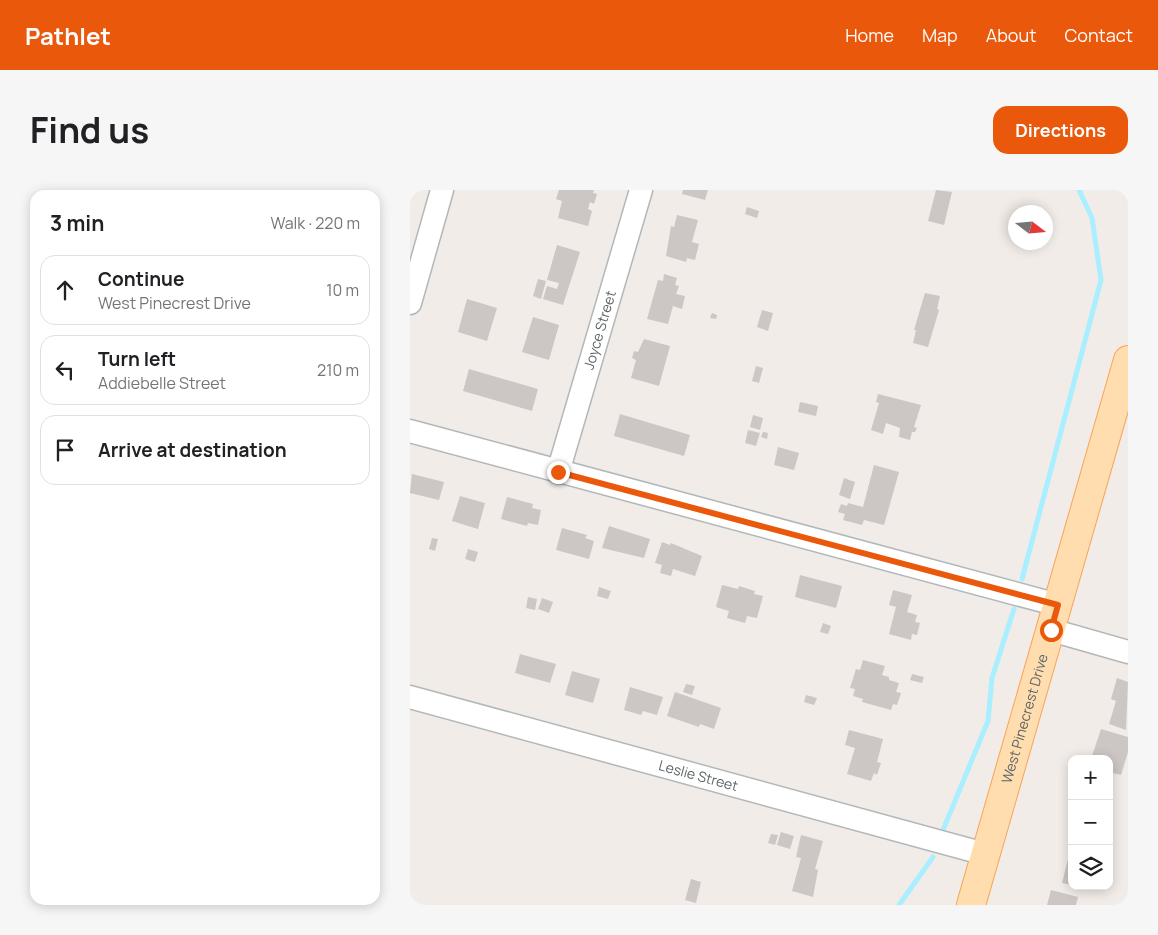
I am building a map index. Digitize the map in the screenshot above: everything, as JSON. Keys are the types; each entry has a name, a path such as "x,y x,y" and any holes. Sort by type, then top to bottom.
{"main road":[{"name":"West Pinecrest Drive","path":"971,905 1128,360"}],"street":[{"path":"410,303 442,190"},
{"name":"Joyce Street","path":"558,472 641,190"},
{"path":"410,431 558,472 1054,617 1128,652"},
{"name":"Leslie Street","path":"410,698 986,854"}],"building":[{"path":"559,190 594,190 593,193 597,194 594,204 590,202 588,209 592,211 588,226 558,218 562,201 556,199"},
{"path":"683,190 708,190 705,200 682,194"},
{"path":"936,190 952,192 944,225 928,221"},
{"path":"747,207 759,211 757,218 745,214"},
{"path":"677,215 698,220 692,242 699,244 695,260 687,258 686,262 666,256 671,226 674,227"},
{"path":"557,245 580,252 563,305 543,299 547,286 557,289 559,283 547,280"},
{"path":"664,274 677,278 675,285 679,286 676,294 685,296 682,309 673,306 668,324 647,319 658,280 663,281"},
{"path":"538,279 546,281 541,299 533,296"},
{"path":"925,293 940,296 937,309 939,310 928,347 913,343 916,330 914,330"},
{"path":"467,299 497,308 487,341 458,332"},
{"path":"762,310 773,313 768,331 757,327"},
{"path":"712,313 717,315 716,319 710,318"},
{"path":"533,317 559,325 549,360 522,352"},
{"path":"644,339 670,346 659,386 631,378 636,360 632,358 634,351 638,352"},
{"path":"756,366 763,368 759,383 752,381"},
{"path":"469,369 538,389 532,411 463,391"},
{"path":"878,394 921,405 914,427 917,428 915,432 912,432 910,440 899,437 900,428 886,423 883,434 871,430 879,403 876,402"},
{"path":"800,402 818,406 816,416 798,412"},
{"path":"620,414 690,435 684,456 614,436"},
{"path":"753,415 763,418 760,430 750,427"},
{"path":"748,430 760,433 756,446 745,443"},
{"path":"763,432 768,433 767,439 761,437"},
{"path":"778,447 799,453 794,470 774,465"},
{"path":"874,465 899,472 884,525 864,520 862,525 843,520 845,514 838,512 841,504 847,506 848,503 863,507"},
{"path":"412,474 444,482 439,500 410,493"},
{"path":"844,478 855,482 850,499 839,495"},
{"path":"460,496 485,503 478,529 452,521"},
{"path":"507,497 533,504 532,508 541,510 538,525 528,523 527,526 501,519"},
{"path":"609,526 650,539 644,558 602,548"},
{"path":"562,528 587,535 585,538 594,541 589,559 556,550"},
{"path":"432,538 438,539 435,551 429,549"},
{"path":"662,542 670,545 671,543 702,556 695,576 673,569 671,576 660,573 662,565 655,563"},
{"path":"468,549 478,552 475,562 465,559"},
{"path":"800,575 842,586 836,608 795,597"},
{"path":"722,585 738,589 739,586 755,591 754,594 763,596 757,618 747,616 745,623 727,618 729,611 716,607"},
{"path":"599,587 611,591 608,599 597,596"},
{"path":"893,590 912,595 907,612 917,615 915,622 920,623 917,635 912,634 911,640 889,634 896,607 889,605"},
{"path":"528,597 537,599 535,610 526,608"},
{"path":"542,598 553,602 549,613 538,609"},
{"path":"823,623 831,626 828,634 820,632"},
{"path":"520,654 556,664 550,683 515,673"},
{"path":"863,660 885,666 882,675 889,677 889,680 899,683 896,692 901,693 897,705 893,704 891,710 862,702 863,699 853,696 855,689 850,688 856,669 860,670"},
{"path":"572,671 600,679 593,703 565,695"},
{"path":"912,674 924,677 922,683 910,680"},
{"path":"1117,678 1128,682 1126,730 1109,724 1116,701 1111,699"},
{"path":"686,684 695,686 692,695 683,692"},
{"path":"630,687 663,697 657,715 643,711 641,715 624,710"},
{"path":"675,692 721,708 714,729 700,724 699,727 667,716"},
{"path":"806,695 817,698 814,705 804,702"},
{"path":"1101,729 1128,737 1128,752 1121,775 1113,773 1113,755 1092,755"},
{"path":"849,730 883,739 877,762 881,763 877,775 874,773 871,781 847,774 855,748 845,745"},
{"path":"781,832 794,836 790,849 777,845"},
{"path":"771,834 778,835 775,845 768,843"},
{"path":"801,835 823,841 815,869 818,870 813,897 792,891 801,858 796,857"},
{"path":"1068,859 1068,884 1062,883"},
{"path":"691,879 701,882 696,903 685,900"},
{"path":"1051,890 1078,897 1076,905 1047,905"}],"waterway":[{"path":"1022,579 1101,280 1092,218 1079,190"},
{"path":"943,830 988,721 992,678 1014,609"},
{"path":"899,905 933,857"}],"route":[{"path":"558,472 1058,605 1051,630"}]}
